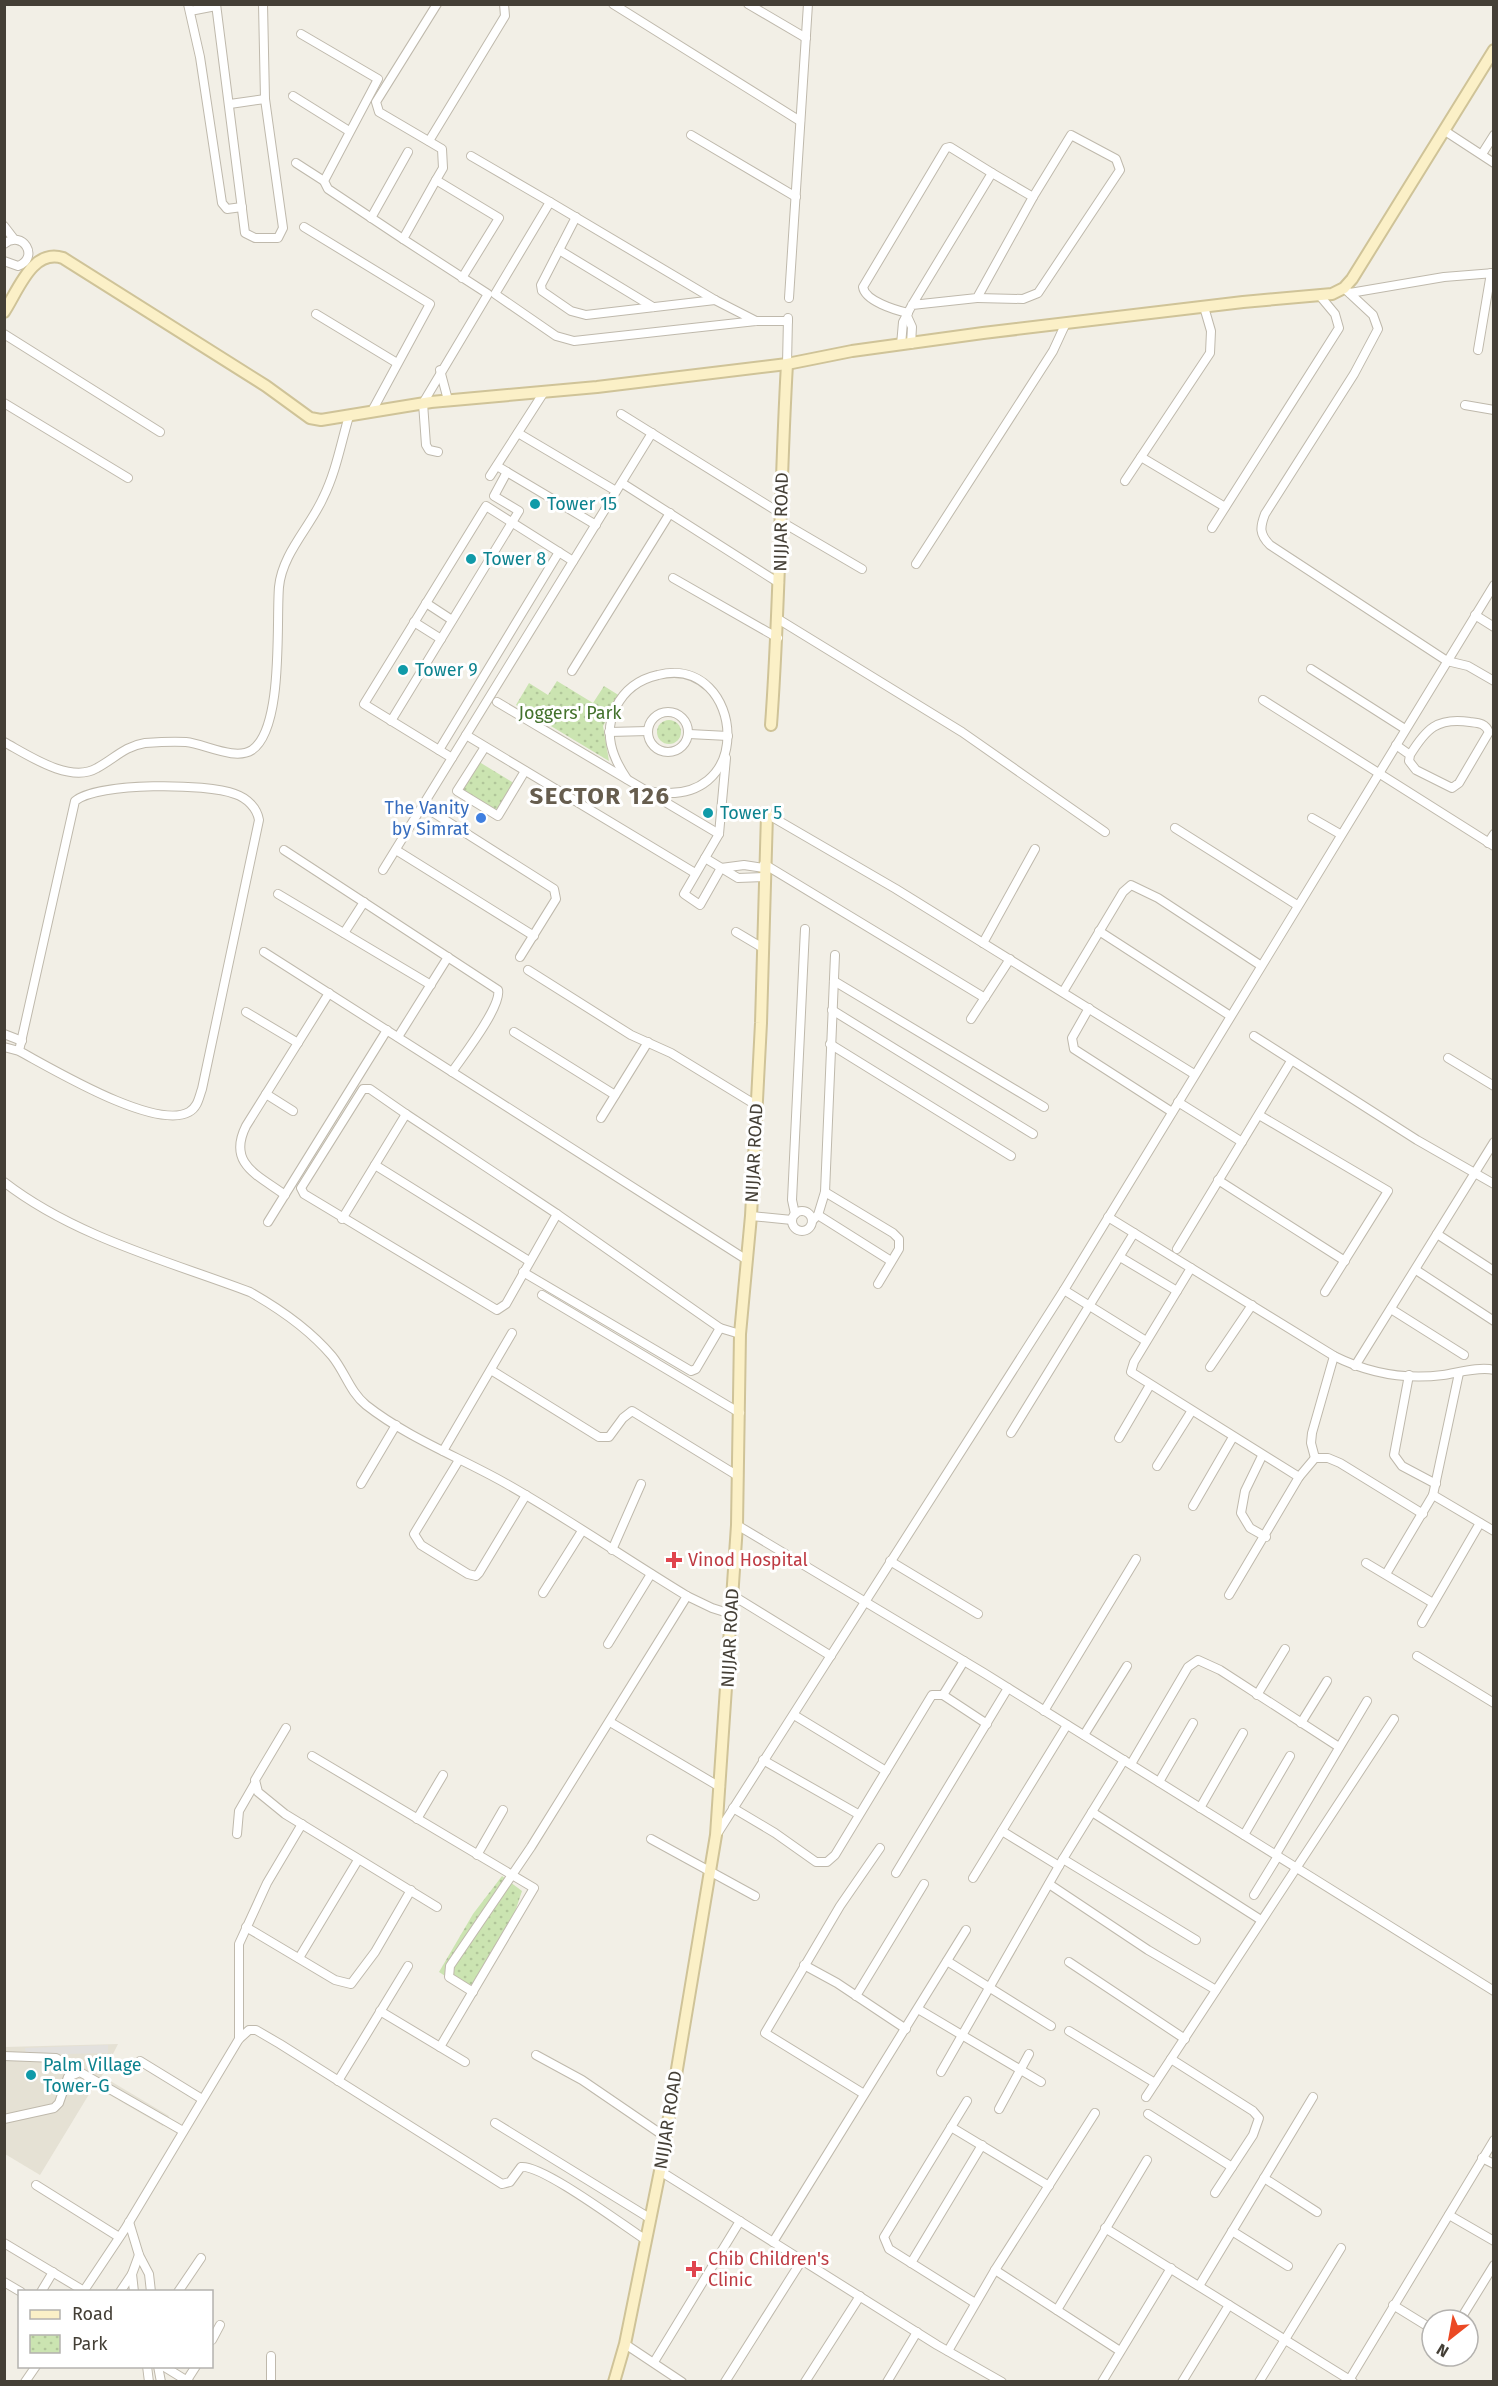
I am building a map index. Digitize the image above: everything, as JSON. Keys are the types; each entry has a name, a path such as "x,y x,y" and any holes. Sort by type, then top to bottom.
{"street":[{"path":"242,207 227,210 222,203 200,57 189,8 216,5 247,235 278,237 284,228 265,99 263,4"},
{"path":"403,239 443,168 444,158 442,149 380,112 376,102 437,4"},
{"path":"429,141 505,16 504,4"},
{"path":"613,4 800,121"},
{"path":"748,4 806,38"},
{"path":"789,298 808,4"},
{"path":"301,33 378,79 378,83 349,131 324,181"},
{"path":"1347,290 1494,50"},
{"path":"293,96 349,131"},
{"path":"230,104 265,99"},
{"path":"1445,131 1494,163"},
{"path":"691,135 796,197"},
{"path":"976,298 1071,135 1116,159 1120,170 1038,293 1031,298 976,298 909,311 893,309 866,293 863,287 946,148 950,147 1033,197"},
{"path":"1482,154 1494,135"},
{"path":"371,218 408,152"},
{"path":"471,156 715,300 756,321"},
{"path":"296,163 324,181 328,189 488,294 440,370 423,403 426,445 429,450 438,452"},
{"path":"906,345 902,328 909,311 992,173"},
{"path":"436,180 499,218 462,278"},
{"path":"550,202 495,294 556,336 574,341 756,321"},
{"path":"576,217 541,288 571,311 586,315 715,300"},
{"path":"4,226 14,239"},
{"path":"304,227 430,304 372,411"},
{"path":"4,244 14,239 23,241 28,249 27,266 4,312"},
{"path":"559,250 653,307"},
{"path":"4,261 13,266 27,266 43,257 55,255 63,258 266,386 310,418 327,420 423,403 544,392 787,364 852,351 1204,307 1320,296 1347,290 1492,273 1478,350"},
{"path":"1347,290 1367,308 1378,323 1376,336 1266,514 1260,526 1261,534 1270,545 1447,661 1468,666 1494,681"},
{"path":"1212,528 1339,328 1335,314 1320,296"},
{"path":"1125,481 1210,353 1211,331 1204,307"},
{"path":"316,314 397,363"},
{"name":"NIJJAR ROAD","path":"756,321 788,319 778,638 771,725"},
{"path":"916,564 1053,351 1065,325"},
{"path":"4,334 160,432"},
{"path":"440,370 448,400"},
{"path":"490,476 544,392"},
{"path":"4,403 129,478"},
{"path":"1465,405 1494,410"},
{"path":"621,414 862,569"},
{"path":"4,742 40,761 74,772 96,769 127,748 144,743 188,742 234,753 252,750 265,732 275,688 281,578 291,553 324,497 349,416"},
{"path":"518,433 616,492"},
{"path":"383,870 652,433"},
{"path":"1141,457 1226,507"},
{"path":"497,466 596,525"},
{"path":"391,721 519,511 494,496 507,472"},
{"path":"622,483 779,583"},
{"path":"452,758 364,704 414,622 486,506 573,561"},
{"path":"572,671 670,513"},
{"path":"439,750 559,552"},
{"path":"673,578 778,638"},
{"path":"716,1835 1064,1290 1229,1015 1494,585"},
{"path":"426,603 452,620"},
{"path":"1475,615 1494,627"},
{"path":"778,618 962,732 1105,832"},
{"path":"414,622 441,639"},
{"path":"1311,669 1405,729"},
{"path":"627,780 611,749 609,732 612,715 626,693 646,678 663,674 681,674 697,680 711,690 722,704 729,736 719,834 684,894 700,905 721,868"},
{"path":"1263,700 1491,844 1494,834"},
{"path":"497,702 719,834"},
{"path":"665,712 672,712 684,718 688,734 681,748 668,752 652,744 648,731 653,718 665,712"},
{"path":"1446,721 1481,723 1489,732 1459,783 1452,788 1416,770 1409,761 1410,755 1424,733 1446,721"},
{"path":"609,732 648,731"},
{"path":"688,734 729,736"},
{"path":"466,735 695,873"},
{"path":"1396,745 1410,755"},
{"path":"485,747 457,790 498,816 525,771"},
{"path":"644,790 678,794 694,789 708,781 727,754"},
{"path":"4,1047 19,1051 121,1104 173,1114 191,1111 198,1104 202,1089 243,906 259,820 254,807 235,793 141,786 90,793 75,801 19,1051"},
{"path":"423,806 554,889 556,898 520,957"},
{"path":"767,814 1010,959 1194,1074"},
{"name":"NIJJAR ROAD","path":"614,2382 626,2344 651,2219 716,1835 737,1525 740,1334 751,1216 767,814"},
{"path":"1312,818 1340,834"},
{"path":"1175,828 1297,905"},
{"path":"284,849 495,986 499,993 493,1010 452,1072"},
{"path":"983,943 1035,849"},
{"path":"396,850 534,936"},
{"path":"705,858 744,879 764,870"},
{"path":"721,868 744,865 764,870 985,998"},
{"path":"1063,992 1123,892 1127,887 1136,885 1213,932 1260,965"},
{"path":"278,894 431,985"},
{"path":"344,933 364,902"},
{"path":"805,929 792,1200 794,1226 802,1231 810,1227 825,1192 835,955"},
{"path":"1099,931 1229,1015"},
{"path":"736,932 763,948"},
{"path":"264,952 747,1260"},
{"path":"398,1037 448,957"},
{"path":"971,1019 1010,959"},
{"path":"528,970 631,1035 648,1042 756,1105"},
{"path":"834,981 1044,1107"},
{"path":"285,1195 246,1167 239,1150 241,1135 329,993"},
{"path":"1089,1008 1072,1038 1074,1049 1172,1112"},
{"path":"832,1010 1033,1134"},
{"path":"246,1012 298,1043"},
{"path":"268,1222 387,1030"},
{"path":"514,1032 615,1095"},
{"path":"4,1034 22,1041"},
{"path":"1254,1036 1494,1184"},
{"path":"601,1118 648,1042"},
{"path":"830,1044 1011,1156"},
{"path":"1448,1058 1494,1086"},
{"path":"1177,1249 1291,1060"},
{"path":"557,1214 501,1309 490,1308 308,1198 301,1188 363,1089 370,1089 557,1214 720,1328 740,1334"},
{"path":"266,1094 292,1112"},
{"path":"1178,1102 1242,1142"},
{"path":"342,1219 406,1114"},
{"path":"1259,1115 1388,1191 1325,1292"},
{"path":"1355,1366 1494,1142"},
{"path":"375,1166 529,1261"},
{"path":"1218,1180 1345,1261"},
{"path":"4,1182 32,1202 93,1233 250,1292 266,1301 284,1312 332,1357 356,1395 396,1425 526,1495 687,1596 731,1614"},
{"path":"825,1192 896,1235 900,1243 878,1284"},
{"path":"751,1216 793,1217 804,1211 891,1262"},
{"path":"1108,1217 1334,1356 1355,1366 1385,1375 1494,1370"},
{"path":"1011,1433 1134,1233"},
{"path":"1437,1234 1494,1271"},
{"path":"1120,1257 1177,1291"},
{"path":"1191,1268 1146,1341 1131,1372 1191,1412 1299,1477"},
{"path":"1416,1270 1494,1321"},
{"path":"523,1272 691,1371 696,1370 720,1328"},
{"path":"1064,1290 1146,1341"},
{"path":"542,1294 740,1413"},
{"path":"1210,1367 1252,1305"},
{"path":"1391,1309 1464,1355"},
{"path":"443,1451 512,1333"},
{"path":"1315,1458 1311,1443 1312,1432 1334,1356"},
{"path":"491,1370 599,1437 609,1437 623,1418 632,1411 738,1476"},
{"path":"1386,1574 1433,1495 1459,1373"},
{"path":"1409,1375 1394,1455 1402,1466 1436,1484"},
{"path":"1119,1438 1150,1385"},
{"path":"1157,1466 1191,1412"},
{"path":"361,1484 396,1425"},
{"path":"1192,1506 1233,1437"},
{"path":"1262,1456 1245,1491 1241,1513 1250,1528 1266,1537"},
{"path":"1229,1595 1266,1537 1299,1477 1315,1458 1328,1458 1340,1463 1423,1514"},
{"path":"459,1460 414,1534 421,1545 468,1574 476,1576 479,1573 526,1495"},
{"path":"612,1550 641,1484"},
{"path":"1433,1495 1494,1531"},
{"path":"1422,1623 1480,1523"},
{"path":"737,1525 1008,1688 1494,1990"},
{"path":"543,1593 582,1531"},
{"path":"1044,1711 1136,1559"},
{"path":"890,1561 978,1614"},
{"path":"1366,1563 1434,1603"},
{"path":"608,1644 651,1574"},
{"path":"732,1595 831,1656"},
{"path":"473,1992 452,1980 448,1972 610,1722 687,1596"},
{"path":"1257,1695 1285,1649"},
{"path":"1417,1656 1494,1703"},
{"path":"941,2072 1061,1862 1192,1663 1198,1660 1206,1662 1339,1747"},
{"path":"943,1695 964,1661"},
{"path":"1084,1735 1127,1666"},
{"path":"1301,1723 1327,1681"},
{"path":"896,1873 1008,1688"},
{"path":"733,1808 822,1864 835,1855 932,1695 943,1695 987,1724"},
{"path":"1254,1895 1367,1701"},
{"path":"794,1715 886,1771"},
{"path":"1146,2097 1394,1719"},
{"path":"610,1722 720,1787"},
{"path":"1159,1782 1192,1723"},
{"path":"973,1878 1067,1725"},
{"path":"237,1834 239,1811 286,1728"},
{"path":"1200,1808 1243,1733"},
{"path":"312,1756 534,1888 440,2047"},
{"path":"1244,1835 1290,1756"},
{"path":"763,1760 858,1814"},
{"path":"417,1819 443,1775"},
{"path":"254,1785 268,1802 437,1907"},
{"path":"477,1855 503,1810"},
{"path":"1092,1812 1261,1920"},
{"path":"239,2039 238,1956 246,1927 271,1875 302,1824"},
{"path":"1002,1831 1061,1862 1196,1940"},
{"path":"651,1839 755,1896"},
{"path":"864,2094 765,2034 804,1965 880,1848"},
{"path":"298,1958 358,1860"},
{"path":"856,1996 924,1884"},
{"path":"1049,1884 1148,1950 1216,1990"},
{"path":"246,1927 335,1980 351,1984 369,1961 411,1890"},
{"path":"773,2242 966,1930"},
{"path":"946,1961 1051,2026"},
{"path":"1070,1962 1185,2039"},
{"path":"804,1965 906,2029"},
{"path":"338,2081 408,1966"},
{"path":"918,2009 1041,2082"},
{"path":"380,2011 465,2062"},
{"path":"85,2290 129,2222 239,2039 249,2030 256,2030 502,2184 510,2182 521,2167 530,2168 572,2191 646,2240"},
{"path":"1069,2031 1155,2084"},
{"path":"999,2109 1029,2054"},
{"path":"536,2055 582,2080 664,2136"},
{"path":"4,2056 56,2058 183,2131"},
{"path":"1171,2059 1253,2111 1259,2118 1253,2135 1215,2193"},
{"path":"140,2061 202,2099"},
{"path":"4,2120 54,2108 59,2103 68,2077 80,2072"},
{"path":"1199,2286 1313,2097"},
{"path":"967,2101 884,2237 889,2248 975,2303"},
{"path":"948,2351 995,2270 1095,2113"},
{"path":"1148,2114 1233,2167"},
{"path":"495,2124 651,2219"},
{"path":"951,2127 1049,2186"},
{"path":"1105,2228 1350,2381 1393,2305 1494,2140"},
{"path":"911,2263 982,2145"},
{"path":"1482,2158 1494,2164"},
{"path":"1057,2310 1147,2160"},
{"path":"660,2170 917,2332 1002,2382"},
{"path":"1264,2178 1317,2212"},
{"path":"36,2185 119,2237"},
{"path":"1449,2215 1494,2241"},
{"path":"654,2362 740,2221"},
{"path":"129,2222 139,2255 149,2274 151,2290"},
{"path":"1232,2231 1288,2266"},
{"path":"4,2243 82,2290"},
{"path":"1259,2382 1341,2248"},
{"path":"121,2290 132,2274 139,2255"},
{"path":"179,2290 201,2258"},
{"path":"725,2382 802,2260"},
{"path":"1467,2308 1494,2265"},
{"path":"1102,2382 1171,2268"},
{"path":"995,2270 1120,2351"},
{"path":"42,2290 53,2272"},
{"path":"132,2274 134,2290"},
{"path":"4,2282 18,2290"},
{"path":"805,2382 860,2296"},
{"path":"1182,2382 1229,2305"},
{"path":"1393,2305 1420,2322"},
{"path":"213,2338 220,2325"},
{"path":"887,2382 917,2332"},
{"path":"626,2344 682,2382"},
{"path":"271,2356 271,2382"},
{"path":"26,2382 35,2368"},
{"path":"163,2368 188,2381"}],"shaded area":[{"path":"118,2044 102,2076 169,2116 163,2126 94,2086 40,2175 5,2154 5,2047"},
{"path":"108,2045 108,2053 26,2055 25,2048"}],"green space":[{"name":"Joggers' Park","path":"557,681 593,703 604,686 620,696 603,726 609,761 516,705 529,683 548,695"},
{"path":"669,720 674,721 680,727 680,737 674,743 669,744 664,743 658,737 657,732 658,727 664,721"},
{"path":"476,760 517,785 498,816 457,791"},
{"path":"502,1876 522,1891 515,1912 468,1991 439,1972 473,1914"}],"place":[{"name":"Tower 15","path":"535,504"},
{"name":"Tower 8","path":"471,559"},
{"name":"Tower 9","path":"403,670"},
{"name":"Tower 5","path":"708,813"},
{"name":"The Vanity by Simrat","path":"481,818"},
{"name":"Vinod Hospital","path":"674,1560"},
{"name":"Palm Village Tower-G","path":"31,2075"},
{"name":"Chib Children's Clinic","path":"694,2269"}],"district":[{"name":"SECTOR 126","path":"600,796"}]}
